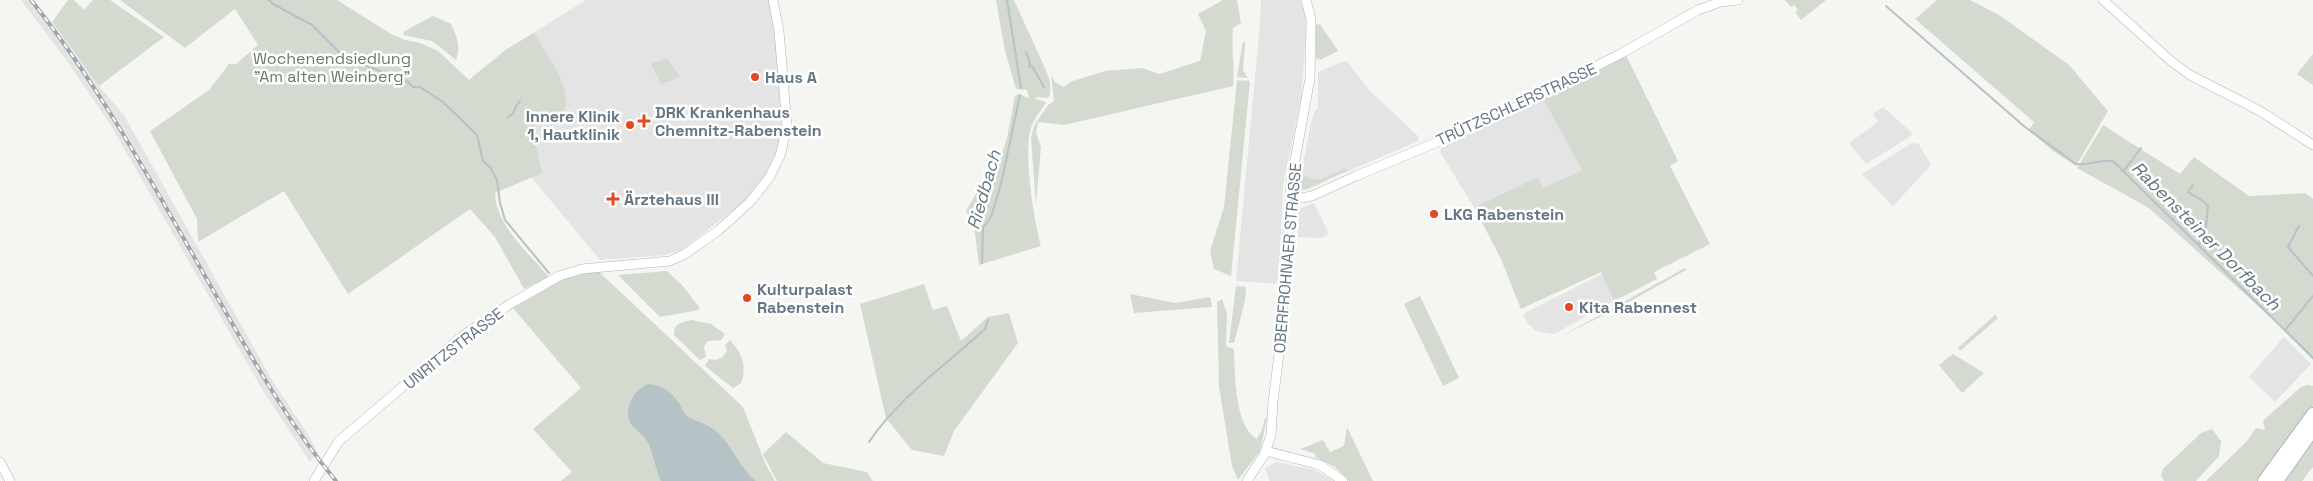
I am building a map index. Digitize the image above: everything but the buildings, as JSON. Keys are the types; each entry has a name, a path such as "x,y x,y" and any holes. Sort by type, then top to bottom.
{"highway":[{"path":"2264,481 2313,414"},
{"path":"2277,481 2313,430"}],"street":[{"name":"UNRITZSTRASSE","path":"314,481 339,441 461,337 506,307 559,276 582,269 670,261 686,254 714,234 750,202 769,178 780,156 787,127 779,31 773,0"},
{"name":"OBERFROHNAER STRASSE","path":"1250,477 1266,451 1271,435 1281,338 1293,166 1310,78 1311,19 1306,0"},
{"name":"TRÜTZSCHLERSTRASSE","path":"1290,200 1312,196 1449,138 1544,94 1698,10 1715,4 1738,0"},
{"path":"2103,0 2171,61 2190,75 2260,111 2313,145"},
{"path":"1266,451 1320,465 1343,481"},
{"path":"0,462 10,481"}],"shaded area":[{"path":"21,0 34,0 99,86 124,115 273,382 308,434 317,452 310,462 262,389 110,124 69,64"},
{"name":"DRK Krankenhaus Chemnitz-Rabenstein","path":"586,0 771,0 776,28 782,141 766,176 745,201 683,249 666,255 600,260 532,178 473,76 507,49"},
{"path":"1261,0 1301,0 1307,19 1301,98 1283,186 1279,284 1236,281"},
{"path":"1344,61 1348,63 1371,92 1418,136 1419,141 1331,177 1308,189 1301,190 1301,176 1311,122 1318,108 1318,72"},
{"path":"1543,99 1582,170 1543,188 1538,177 1474,207 1440,152 1441,148"},
{"path":"1883,107 1912,133 1911,136 1866,164 1849,143 1878,122 1873,114"},
{"path":"1912,143 1919,144 1931,165 1893,206 1862,174"},
{"path":"1314,203 1329,234 1321,238 1298,237 1299,209"},
{"name":"Kita Rabennest","path":"1602,274 1614,301 1554,334 1536,331 1528,324 1523,314"},
{"path":"2284,337 2311,364 2275,402 2249,377"},
{"path":"650,384 669,392 686,415 717,432 746,471 756,481 661,481 647,441 631,424 628,412 635,394 639,389"},
{"path":"1276,462 1315,470 1333,481 1270,481 1265,468"}],"green space":[{"path":"68,0 74,0 84,10 93,0 110,0 164,37 99,86 52,22"},
{"name":"Wochenendsiedlung \"Am alten Weinberg\"","path":"120,0 337,0 391,34 438,51 469,80 507,49 534,33 559,74 566,97 565,108 561,118 547,122 541,112 537,118 535,141 542,173 495,193 501,217 507,228 523,249 549,277 524,289 495,237 470,209 348,294 284,191 198,242 197,219 150,131 209,90 229,64 236,64 258,45 235,9 185,48"},
{"path":"996,0 1014,0 1050,81 1050,96 1047,98 1035,97 1046,102 1032,125 1028,150 1032,203 1041,246 979,265 974,226 966,211 982,183 991,188 1007,138 1015,96 1019,94 1029,97 1027,90 1016,89 1005,51"},
{"path":"1223,0 1237,0 1241,23 1233,28 1233,86 1064,125 1038,122 1036,133 1041,147 1036,204 1031,138 1034,126 1048,105 1054,101 1051,76 1056,83 1064,87 1070,82 1105,71 1143,68 1159,74 1200,61 1206,31 1198,14"},
{"path":"1785,0 1826,0 1801,20 1795,12 1798,10 1794,5 1791,7"},
{"path":"1937,0 1970,0 1999,15 2069,65 2108,111 2076,166 2053,151 2029,130 2034,122 1915,19"},
{"path":"433,16 451,24 458,42 456,60 432,41 404,35 403,32"},
{"path":"1320,24 1338,51 1320,60 1316,58 1316,25"},
{"path":"1243,41 1245,43 1243,70 1248,78 1237,77"},
{"path":"2313,54 2313,85 2297,74"},
{"path":"1626,55 1678,161 1670,166 1710,244 1654,272 1657,279 1614,301 1601,272 1521,309 1501,259 1474,207 1538,177 1543,188 1582,170 1543,99"},
{"path":"667,58 680,77 661,84 651,64"},
{"path":"1237,80 1250,81 1231,276 1214,269 1210,251 1224,207"},
{"path":"2103,125 2180,174 2194,157 2249,196 2305,193 2313,199 2313,360 2285,330 2149,208 2077,168"},
{"path":"1343,169 1348,171 1310,188 1300,189 1301,178 1307,176 1320,179"},
{"path":"1685,268 1686,270 1620,307 1560,337"},
{"path":"598,271 743,407 766,465 775,481 561,481 572,472 533,429 581,388 512,307 561,279"},
{"path":"667,271 682,285 699,307 699,310 660,317 618,275"},
{"path":"924,284 933,310 947,306 961,341 988,317 1009,313 1018,343 954,431 944,456 912,450 886,418 860,304"},
{"path":"1236,286 1246,287 1245,301 1234,343 1229,343"},
{"path":"1130,294 1175,303 1210,297 1212,307 1134,313"},
{"path":"1420,296 1459,378 1443,386 1404,304"},
{"path":"1222,299 1227,314 1226,346 1234,349 1238,400 1244,424 1257,439 1265,418 1267,418 1260,451 1238,480 1232,466 1219,387 1217,302"},
{"path":"1996,314 1997,319 1960,351 1958,348"},
{"path":"692,320 711,324 725,334 721,340 708,341 704,347 706,357 700,360 674,335 677,326 682,322"},
{"path":"730,340 740,355 744,371 741,383 733,388 705,366 709,359 722,358 727,350 725,345"},
{"path":"1953,354 1984,373 1962,393 1939,365"},
{"path":"2313,386 2313,467 2302,481 2206,481 2246,442 2256,428 2265,430 2263,421 2266,418 2301,387"},
{"path":"1347,427 1373,481 1349,481 1335,467 1315,457 1316,454 1300,449 1323,440 1330,452 1344,446"},
{"path":"2212,429 2221,441 2219,456 2196,481 2164,481 2161,476 2163,469 2201,433"},
{"path":"786,432 823,463 867,472 873,481 777,481 763,454"}],"waterway":[{"path":"269,0 312,25 344,57 408,82 413,87 420,87 443,102 477,135 483,161 490,167 497,180 500,203 505,220 549,273"},
{"name":"Riedbach","path":"1007,0 1021,88"},
{"name":"Rabensteiner Dorfbach","path":"1886,6 2025,127 2076,164 2113,161 2313,358"},
{"path":"1026,52 1030,63 1029,67"},
{"path":"1030,65 1044,87"},
{"name":"Riedbach","path":"982,263 983,228 991,217 1001,184 1020,95"},
{"path":"508,117 513,114 520,101"},
{"path":"2123,172 2141,148"},
{"path":"2193,185 2188,192 2208,206 2205,237 2198,245"},
{"path":"2299,226 2288,247 2313,276"},
{"path":"2286,329 2313,296"},
{"name":"Riedbach","path":"869,442 881,425 909,396 985,329 988,320"}],"railway":[{"path":"31,0 84,73 108,110 132,148 261,373 304,439 336,481"}],"place":[{"name":"Haus A","path":"755,77"},
{"name":"DRK Krankenhaus Chemnitz-Rabenstein","path":"644,121"},
{"name":"Innere Klinik 1, Hautklinik","path":"630,125"},
{"name":"Ärztehaus III","path":"613,199"},
{"name":"LKG Rabenstein","path":"1434,214"},
{"name":"Kulturpalast Rabenstein","path":"747,298"},
{"name":"Kita Rabennest","path":"1569,307"}]}
